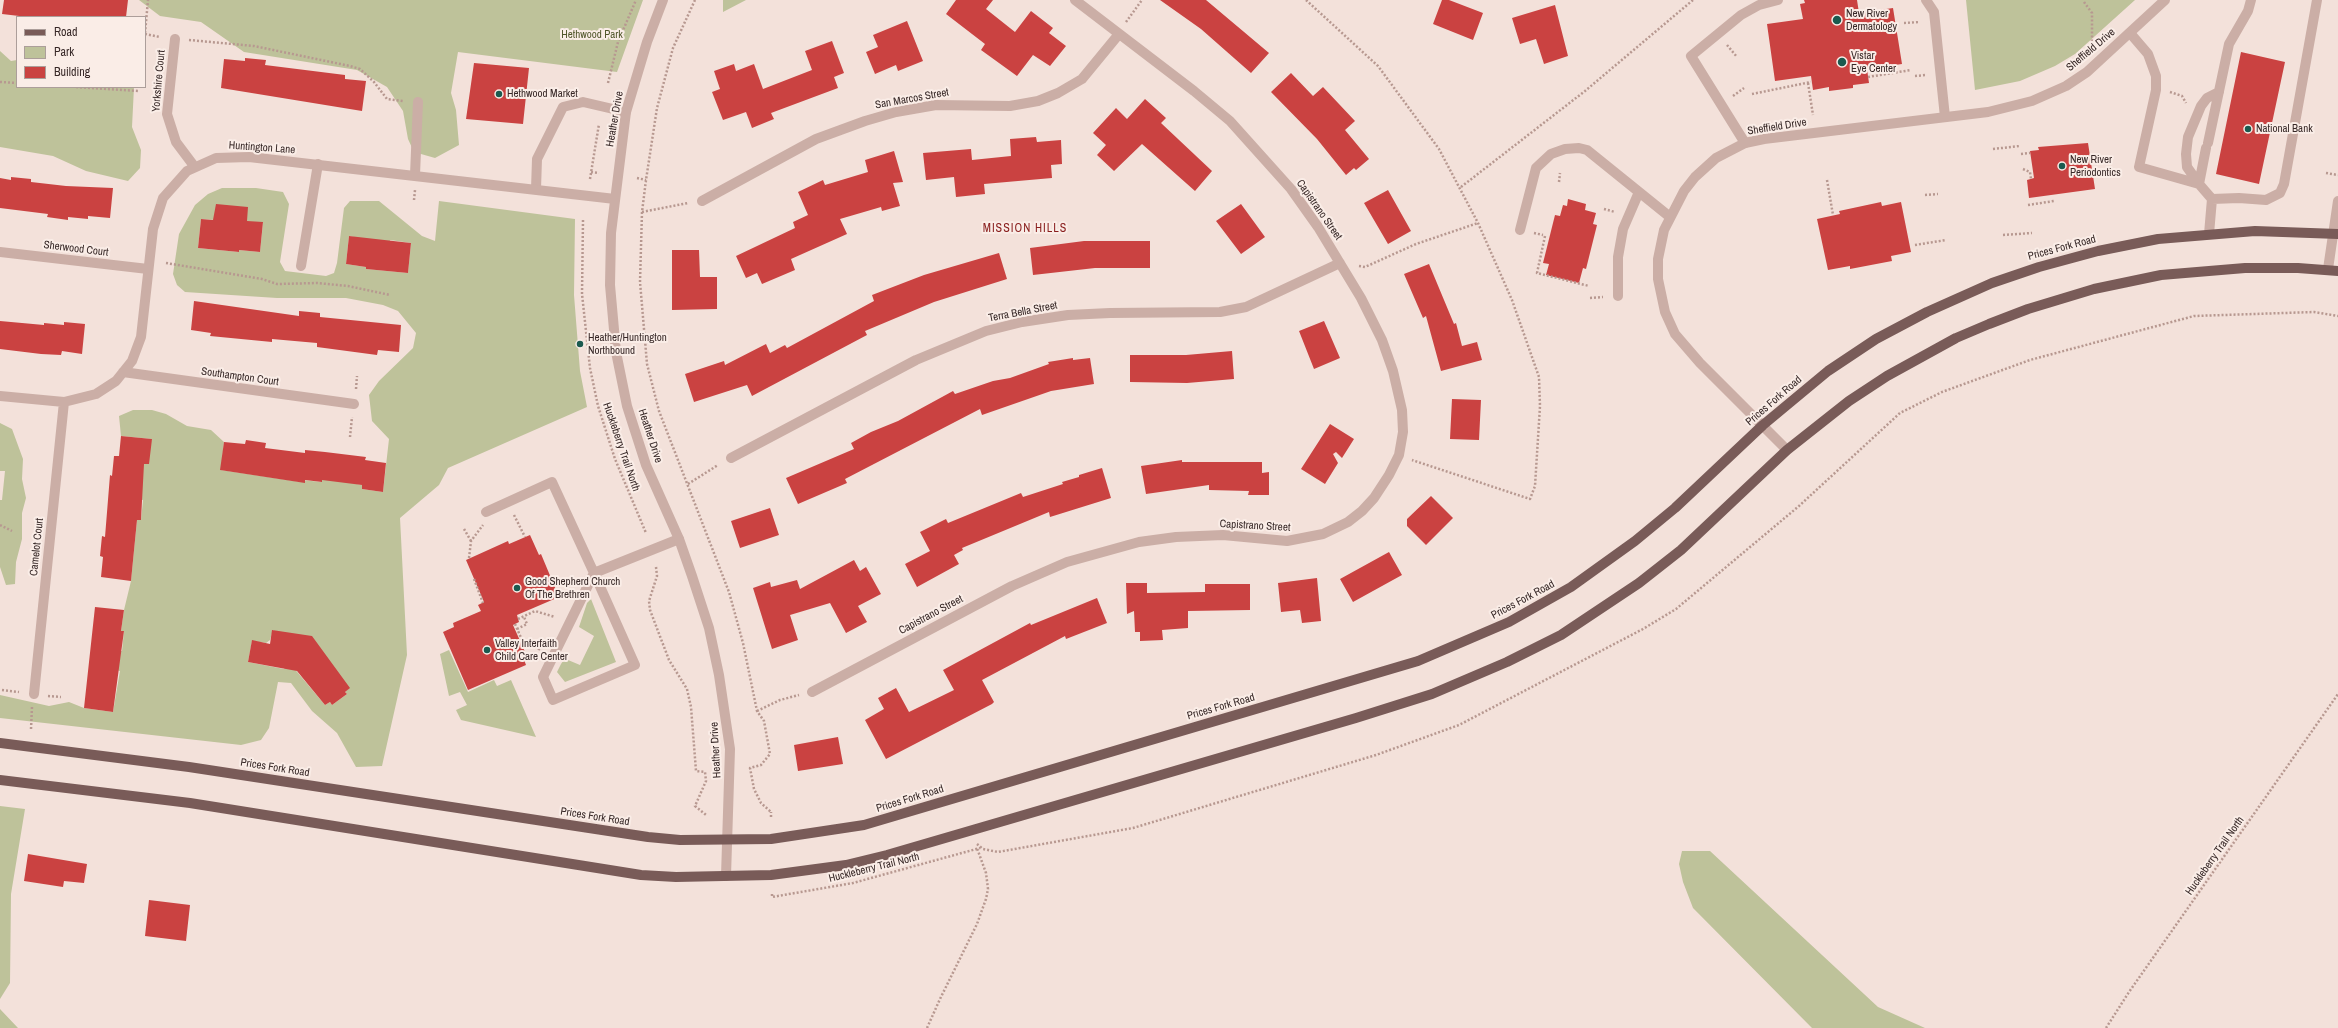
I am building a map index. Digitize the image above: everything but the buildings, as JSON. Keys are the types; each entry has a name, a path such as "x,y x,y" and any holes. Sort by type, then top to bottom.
{"main road":[{"name":"Prices Fork Road","path":"0,743 189,767 648,838 727,840 771,839 864,825 986,787 1257,709 1437,654 1538,608 1604,565 1674,508 1763,426 1828,371 1876,339 1927,312 1992,283 2039,267 2098,251 2158,239 2209,234 2269,231 2336,234"},
{"path":"0,780 190,803 641,875 676,877 771,875 846,865 969,831 1356,718 1432,694 1507,662 1561,635 1639,583 1681,550 1787,450 1849,401 1887,376 1956,338 2028,308 2094,289 2161,275 2245,268 2333,270"}],"street":[{"name":"Heather Drive","path":"663,0 644,49 626,112 611,233 610,285 618,366 627,406 641,452 679,539 709,628 723,698 730,749 726,876"},
{"name":"Capistrano Street","path":"812,692 1012,586 1067,562 1139,542 1223,535 1287,541 1322,534 1348,522 1362,511 1374,498 1389,475 1399,455 1403,432 1402,410 1393,371 1382,340 1361,298 1340,263 1291,189 1248,140 1194,91 1076,0"},
{"path":"1745,143 1691,56 1741,15 1759,5 1778,0"},
{"path":"1926,0 1934,12 1944,117"},
{"name":"Sheffield Drive","path":"1787,450 1700,363 1675,334 1665,312 1660,293 1658,259 1664,230 1684,191 1695,177 1716,158 1745,143 1764,139 2008,109 2032,102 2059,89 2087,72 2166,0"},
{"path":"2199,184 2229,44 2248,11 2251,0"},
{"path":"2212,199 2239,198 2266,200 2280,193 2284,184 2317,0"},
{"path":"2130,33 2148,54 2156,76 2156,90 2139,168 2199,184"},
{"name":"San Marcos Street","path":"702,201 816,140 865,120 896,112 936,105 1010,106 1038,101 1058,93 1082,79 1119,34"},
{"name":"Yorkshire Court","path":"175,39 167,114 176,142 194,166"},
{"path":"2209,234 2212,199 2199,184 2188,167 2186,154 2188,137 2201,106 2207,98 2219,92"},
{"path":"415,175 418,102"},
{"path":"536,189 537,159 563,107 583,102 626,112"},
{"path":"1520,230 1536,168 1551,154 1565,149 1579,148 1587,150 1670,217"},
{"name":"Huntington Lane","path":"0,396 64,402 82,399 96,394 116,381 132,361 141,337 154,229 163,198 181,176 194,166 228,156 318,164 615,199"},
{"path":"301,266 318,164"},
{"path":"1618,296 1618,257 1623,229 1639,192"},
{"path":"2333,270 2338,201"},
{"name":"Sherwood Court","path":"0,252 148,269"},
{"name":"Terra Bella Street","path":"731,458 916,360 986,331 1022,322 1068,316 1110,313 1220,312 1246,306 1340,263"},
{"name":"Southampton Court","path":"123,372 354,404"},
{"name":"Camelot Court","path":"34,694 64,402"},
{"path":"486,512 552,482 594,573 635,666 553,700 543,677 594,573 679,539"}],"path":[{"path":"146,22 148,0"},
{"path":"608,83 618,42 636,0"},
{"path":"696,0 673,48 657,108 646,180 642,212 640,282 647,364 660,410 730,592 743,643 757,711 764,721 770,754 761,765 750,768 754,789 761,803 771,812 771,817"},
{"path":"1119,34 1142,0"},
{"path":"1306,0 1378,66 1439,149 1461,187 1512,300 1539,377 1540,406 1536,472 1530,499 1399,455"},
{"path":"1461,187 1585,91 1693,0"},
{"path":"2084,2 2092,13 2092,44"},
{"path":"206,43 261,47 324,62 350,66 360,70 374,82 387,99"},
{"path":"1868,77 1911,70"},
{"path":"0,82 16,83"},
{"path":"1752,94 1812,82"},
{"path":"1808,83 1812,115"},
{"path":"92,88 138,91"},
{"path":"2168,92 2182,96 2187,104 2191,105"},
{"path":"590,180 599,124"},
{"path":"1993,149 2020,146"},
{"path":"2021,154 2030,153"},
{"path":"2023,169 2030,172 2031,179"},
{"path":"591,172 599,173"},
{"path":"1558,182 1560,173"},
{"path":"2326,173 2338,175"},
{"path":"637,178 646,180"},
{"path":"1827,180 1833,216"},
{"path":"1925,196 1938,194"},
{"path":"2028,206 2054,201"},
{"path":"642,212 672,206"},
{"name":"Huckleberry Trail North","path":"583,220 582,294 590,368 598,406 615,459 646,533"},
{"path":"1364,267 1416,244 1478,223"},
{"path":"2003,235 2032,233"},
{"path":"1546,236 1537,273 1589,286"},
{"path":"1915,245 1946,240"},
{"path":"164,267 168,264 262,279 277,284 317,283 348,286 390,294"},
{"path":"688,484 709,471"},
{"path":"469,558 471,541 484,523"},
{"path":"0,525 12,531"},
{"path":"520,528 525,538"},
{"path":"464,529 471,541"},
{"path":"656,567 657,576 649,601 650,610 669,660 679,675 688,695 691,707 696,772 705,772 706,782 695,806 706,815"},
{"path":"474,579 483,603"},
{"path":"518,619 535,611 556,617"},
{"path":"517,628 527,624 524,617"},
{"path":"515,624 526,644 539,648 536,654"},
{"name":"Huckleberry Trail North","path":"2106,1028 2129,992 2338,694"},
{"path":"757,711 789,697"},
{"path":"31,729 33,705"},
{"path":"767,815 771,812"},
{"path":"927,1028 977,924 986,899 986,873 979,848 969,831"},
{"name":"Huckleberry Trail North","path":"772,894 772,896 853,883 979,848"}],"green space":[{"name":"Hethwood Park","path":"139,0 643,0 617,72 458,52 451,93 456,110 459,145 435,158 414,152 408,139 403,111 387,87 357,70 244,52 201,22 160,16"},
{"path":"723,0 746,0 723,12"},
{"path":"1966,0 2135,0 2075,54 2055,66 2020,81 1975,90"},
{"path":"0,51 11,61 16,60 16,88 134,88 132,127 141,150 140,168 128,181 86,171 53,156 0,147"},
{"path":"222,188 256,188 283,192 289,204 280,262 285,271 326,276 334,273 337,263 344,208 350,201 379,201 422,236 435,241 439,201 575,219 574,295 580,371 587,407 448,468 439,485 400,518 407,655 382,766 356,767 337,733 312,711 291,683 278,682 269,728 261,740 241,745 0,718 0,695 49,706 69,702 84,708 113,712 120,671 115,670 118,651 122,651 124,631 121,631 131,581 137,520 141,520 143,500 137,499 144,459 152,439 121,436 119,416 133,410 152,410 166,414 187,426 211,430 224,442 221,470 301,482 302,480 321,482 322,477 362,485 362,489 383,492 389,439 372,421 369,395 379,381 413,348 416,333 398,311 383,305 346,298 277,298 185,292 177,285 173,274 179,234 195,205 208,194","holes":["201,219 263,223 260,252 239,250 239,252 198,248","349,236 390,244 390,240 411,243 408,273 366,269 366,267 346,264","273,630 349,688 345,692 347,694 332,705 330,702 325,705 293,667 287,665 284,669 248,662 252,641 266,643 270,640"]},
{"path":"0,423 12,429 23,459 22,479 26,498 22,513 22,539 16,562 15,584 6,585 0,567 0,500 2,500 5,471 0,471"},
{"path":"591,599 616,662 565,682 557,672 561,664 563,661 568,660 580,665 594,636 579,627 587,603"},
{"path":"449,650 468,692 494,680 497,686 511,680 536,737 461,720 456,710 467,705 460,692 449,696 440,654"},
{"path":"0,806 25,809 11,894 10,983 0,999"},
{"path":"1682,851 1710,851 1878,1007 1925,1028 1812,1028 1693,908 1683,882 1679,864"},
{"path":"0,1009 18,1028 0,1028"}],"place":[{"name":"New River Dermatology","path":"1837,20"},
{"name":"Vistar Eye Center","path":"1842,62"},
{"name":"Hethwood Market","path":"499,94"},
{"name":"National Bank","path":"2248,129"},
{"name":"New River Periodontics","path":"2062,166"},
{"name":"Heather/Huntington Northbound","path":"580,344"},
{"name":"Good Shepherd Church Of The Brethren","path":"517,588"},
{"name":"Valley Interfaith Child Care Center","path":"487,650"}],"district":[{"name":"MISSION HILLS","path":"1025,229"}]}
